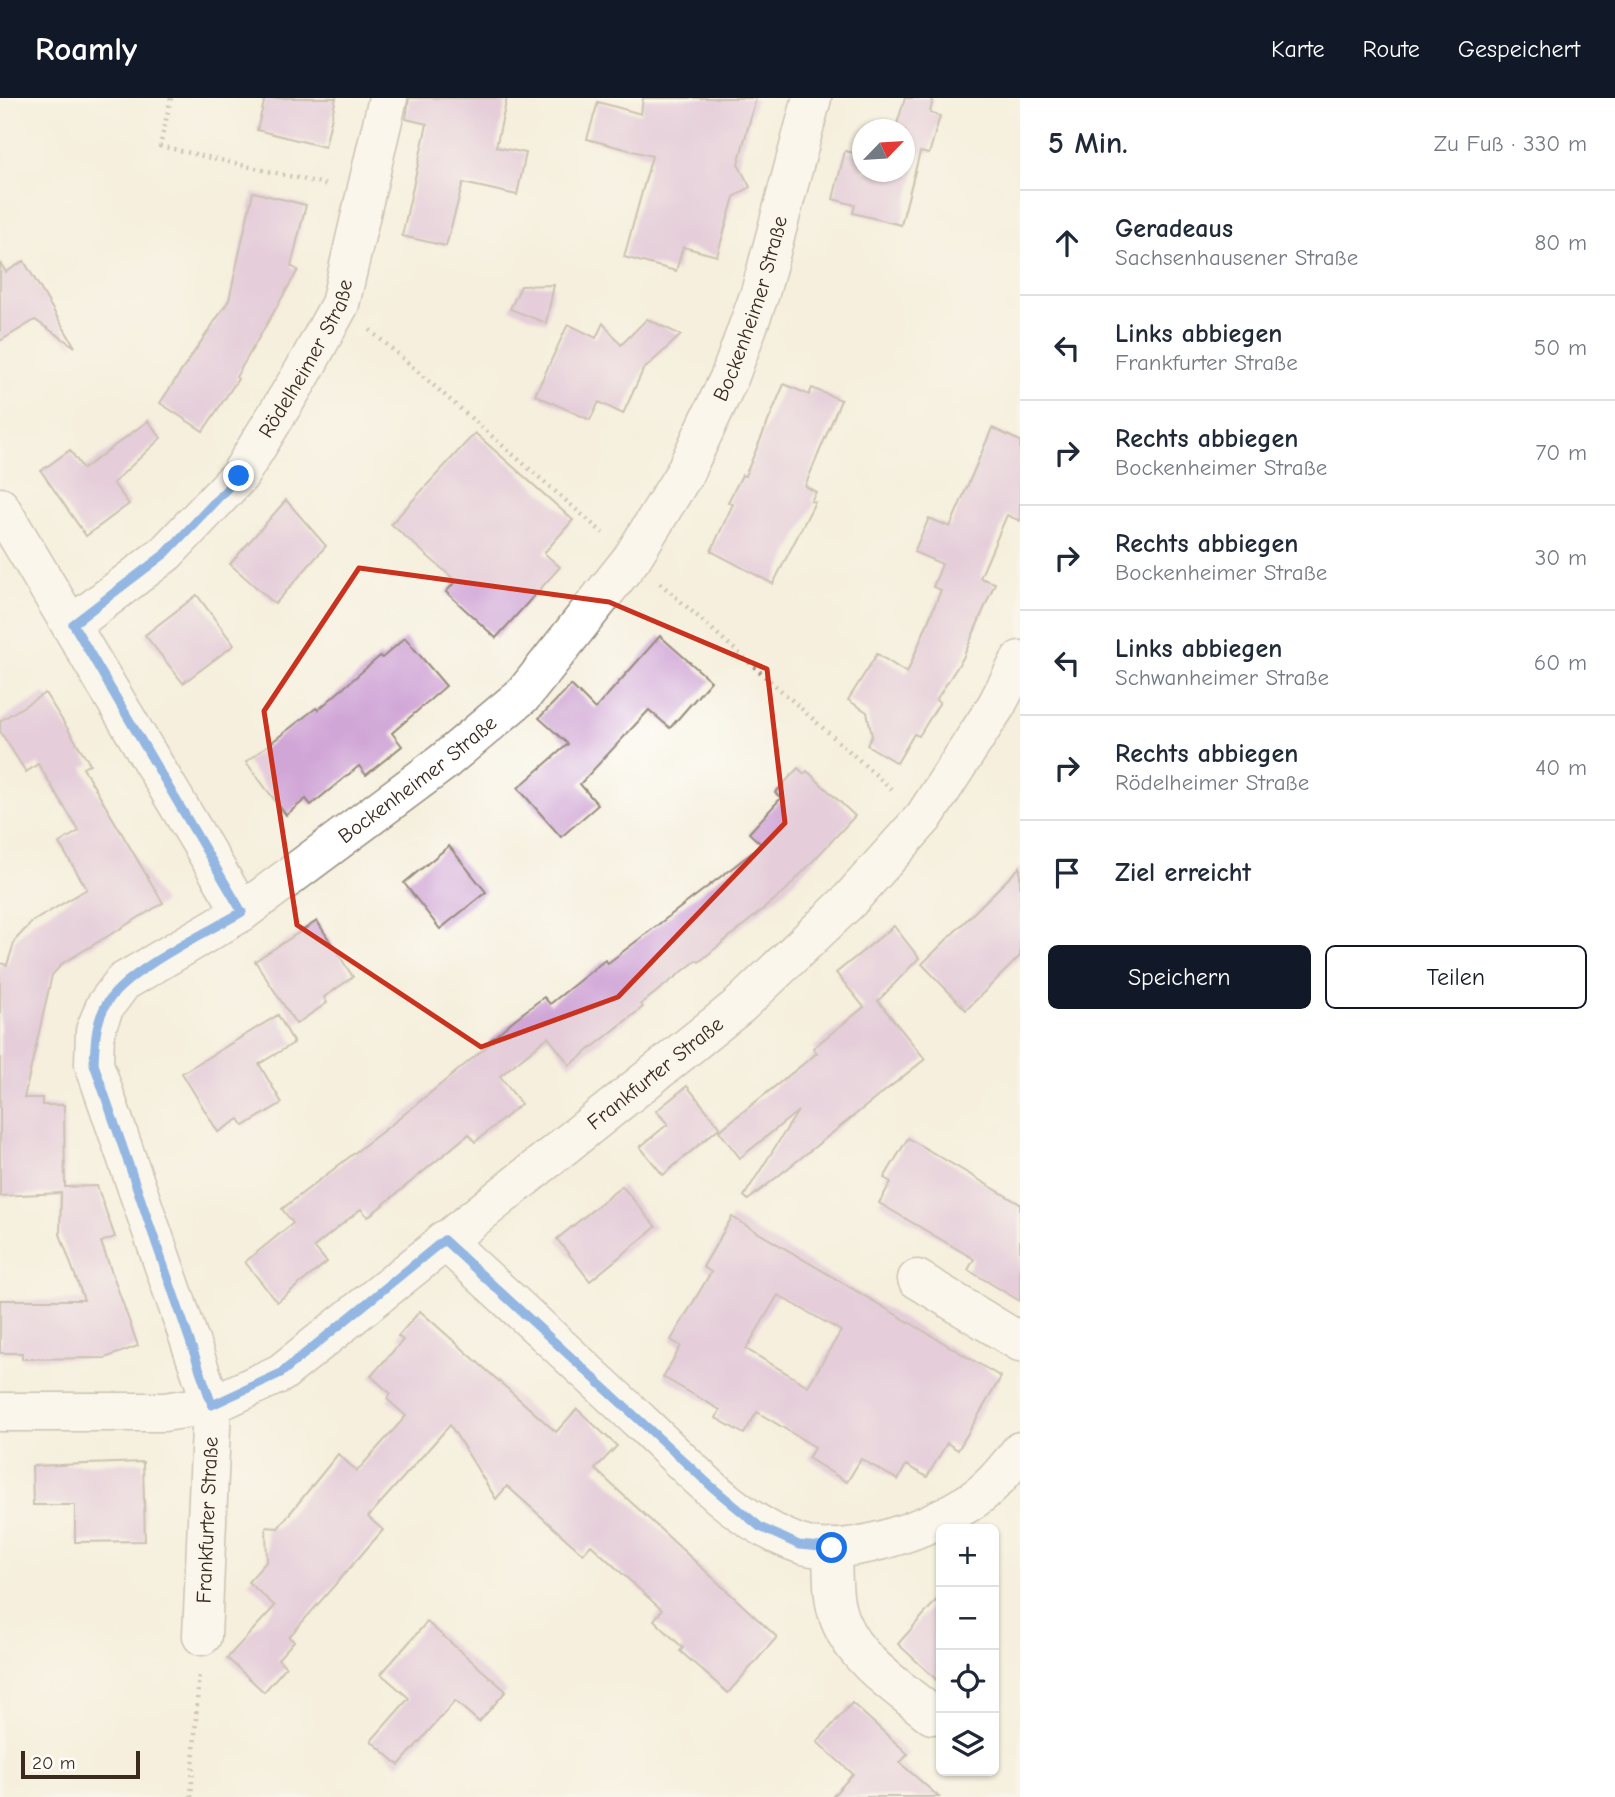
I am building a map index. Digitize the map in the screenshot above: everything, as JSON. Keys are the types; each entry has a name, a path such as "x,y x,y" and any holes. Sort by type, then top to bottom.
{"street":[{"name":"Rödelheimer Straße","path":"73,624 166,553 239,476 303,372 340,304 388,98"},
{"name":"Bockenheimer Straße","path":"212,1405 94,1064 95,1031 105,1006 123,982 242,912 387,806 524,694 632,558 684,474 730,376 760,293 813,98"},
{"path":"0,507 73,624 242,912"},
{"name":"Frankfurter Straße","path":"0,1412 164,1412 212,1405 281,1373 739,1006 849,901 924,817 996,706 1020,660"},
{"path":"444,1240 712,1487 760,1527 799,1545 832,1548 871,1542 935,1520 969,1503 997,1481 1020,1451"},
{"path":"917,1279 1020,1342"},
{"name":"Frankfurter Straße","path":"202,1636 212,1405"},
{"path":"832,1548 840,1621 853,1647 932,1715"}],"path":[{"path":"171,98 160,146 367,194"},
{"path":"191,1797 202,1636"}],"highlighted area":[{"path":"359,568 609,602 767,669 785,823 618,997 481,1047 297,925 264,711"}],"building":[{"path":"265,98 336,98 325,147 257,130"},
{"path":"409,98 507,98 496,147 526,153 517,195 463,183 446,246 402,236 427,124 406,119"},
{"path":"643,98 756,98 738,164 750,187 734,197 717,256 683,247 676,271 624,257 652,156 587,139 598,102 641,114"},
{"path":"905,98 933,98 930,113 940,116 929,154 920,152 915,171 915,119 898,119"},
{"path":"845,151 852,153 852,182 912,182 901,225 853,213 855,205 833,199"},
{"path":"253,192 306,205 291,266 298,270 236,377 238,379 203,431 160,403 229,300"},
{"path":"24,261 75,347 35,320 0,341 0,263 6,272"},
{"path":"554,285 546,323 510,309 521,286"},
{"path":"647,319 681,335 643,370 623,414 599,402 590,420 535,395 568,324 596,338 603,323 621,345"},
{"path":"784,384 809,395 812,388 841,400 805,486 816,492 811,501 815,502 773,584 711,551 733,504 728,502 742,475 745,476"},
{"path":"148,421 161,438 113,483 129,504 86,536 41,471 70,450 83,469"},
{"path":"992,428 1020,441 1020,521 1007,515 980,578 995,583 963,658 936,700 940,702 919,736 914,734 897,763 867,745 872,736 867,712 848,700 877,654 907,673 941,590 933,587 942,564 914,552 929,518 950,527"},
{"path":"475,433 573,520 544,553 560,567 496,638 446,592 456,581 391,524"},
{"path":"286,500 326,546 275,604 230,564"},
{"path":"197,595 234,645 183,683 145,635"},
{"path":"660,636 711,681 670,728 649,710 580,784 598,805 561,837 518,788 568,744 539,718 571,685 595,709"},
{"path":"405,638 446,686 392,733 402,746 366,775 359,766 311,805 306,799 286,815 246,762 316,708 318,710"},
{"path":"45,693 90,764 83,768 163,903 63,963 52,975 24,1098 42,1098 42,1105 64,1105 65,1187 97,1186 115,1237 101,1242 138,1346 105,1358 22,1359 22,1353 0,1353 0,1300 84,1300 60,1234 61,1193 0,1196 0,963 7,965 15,940 32,922 87,889 59,843 79,831 38,764 26,772 0,731 0,721"},
{"path":"798,768 804,774 807,771 855,816 785,891 699,962 697,960 641,1004 643,1007 570,1065 548,1037 500,1076 521,1104 475,1142 469,1134 368,1217 361,1209 314,1247 327,1262 277,1302 245,1262 293,1223 282,1209 396,1121 544,997 550,1004 605,960 608,963 762,845 749,833 781,798 775,793"},
{"path":"449,846 486,892 440,929 404,883"},
{"path":"1020,867 1020,956 966,1010 922,964"},
{"path":"317,921 353,977 324,997 327,1003 296,1024 255,961"},
{"path":"894,926 919,958 878,1001 925,1059 748,1200 744,1196 798,1111 740,1158 719,1131 817,1053 813,1048 864,1007 836,973"},
{"path":"278,1015 294,1043 259,1064 282,1103 244,1126 239,1119 218,1132 182,1073"},
{"path":"687,1086 720,1127 663,1175 640,1147 668,1124 656,1111"},
{"path":"908,1138 1020,1204 1020,1301 968,1270 974,1259 879,1203 891,1182 884,1178"},
{"path":"622,1186 656,1227 590,1281 557,1239"},
{"path":"732,1217 1001,1377 958,1450 947,1443 927,1477 906,1465 898,1480 861,1459 847,1482 808,1458 815,1447 757,1412 744,1434 716,1418 720,1410 663,1377 681,1346 671,1340 711,1272 703,1267","holes":["778,1295 841,1331 808,1386 746,1349"]},
{"path":"420,1311 556,1432 577,1409 617,1446 595,1469 777,1637 728,1693 680,1651 683,1648 654,1620 662,1610 591,1545 583,1554 507,1486 496,1499 450,1425 368,1517 383,1530 289,1637 294,1641 278,1659 286,1667 264,1692 227,1658 275,1606 248,1582 267,1561 266,1527 278,1528 338,1454 357,1471 406,1416 387,1399 391,1394 371,1376 403,1340 398,1336"},
{"path":"143,1462 145,1541 75,1542 75,1505 33,1505 32,1466"},
{"path":"936,1601 936,1679 898,1644"},
{"path":"427,1622 506,1691 479,1722 455,1701 399,1765 371,1741 409,1698 381,1674"},
{"path":"852,1703 908,1754 900,1763 939,1797 832,1797 853,1774 817,1742"}],"route":[{"path":"239,476 166,553 73,624 242,912 123,982 105,1006 95,1031 94,1064 212,1405 281,1373 444,1240 712,1487 760,1527 799,1545 832,1548"}]}
